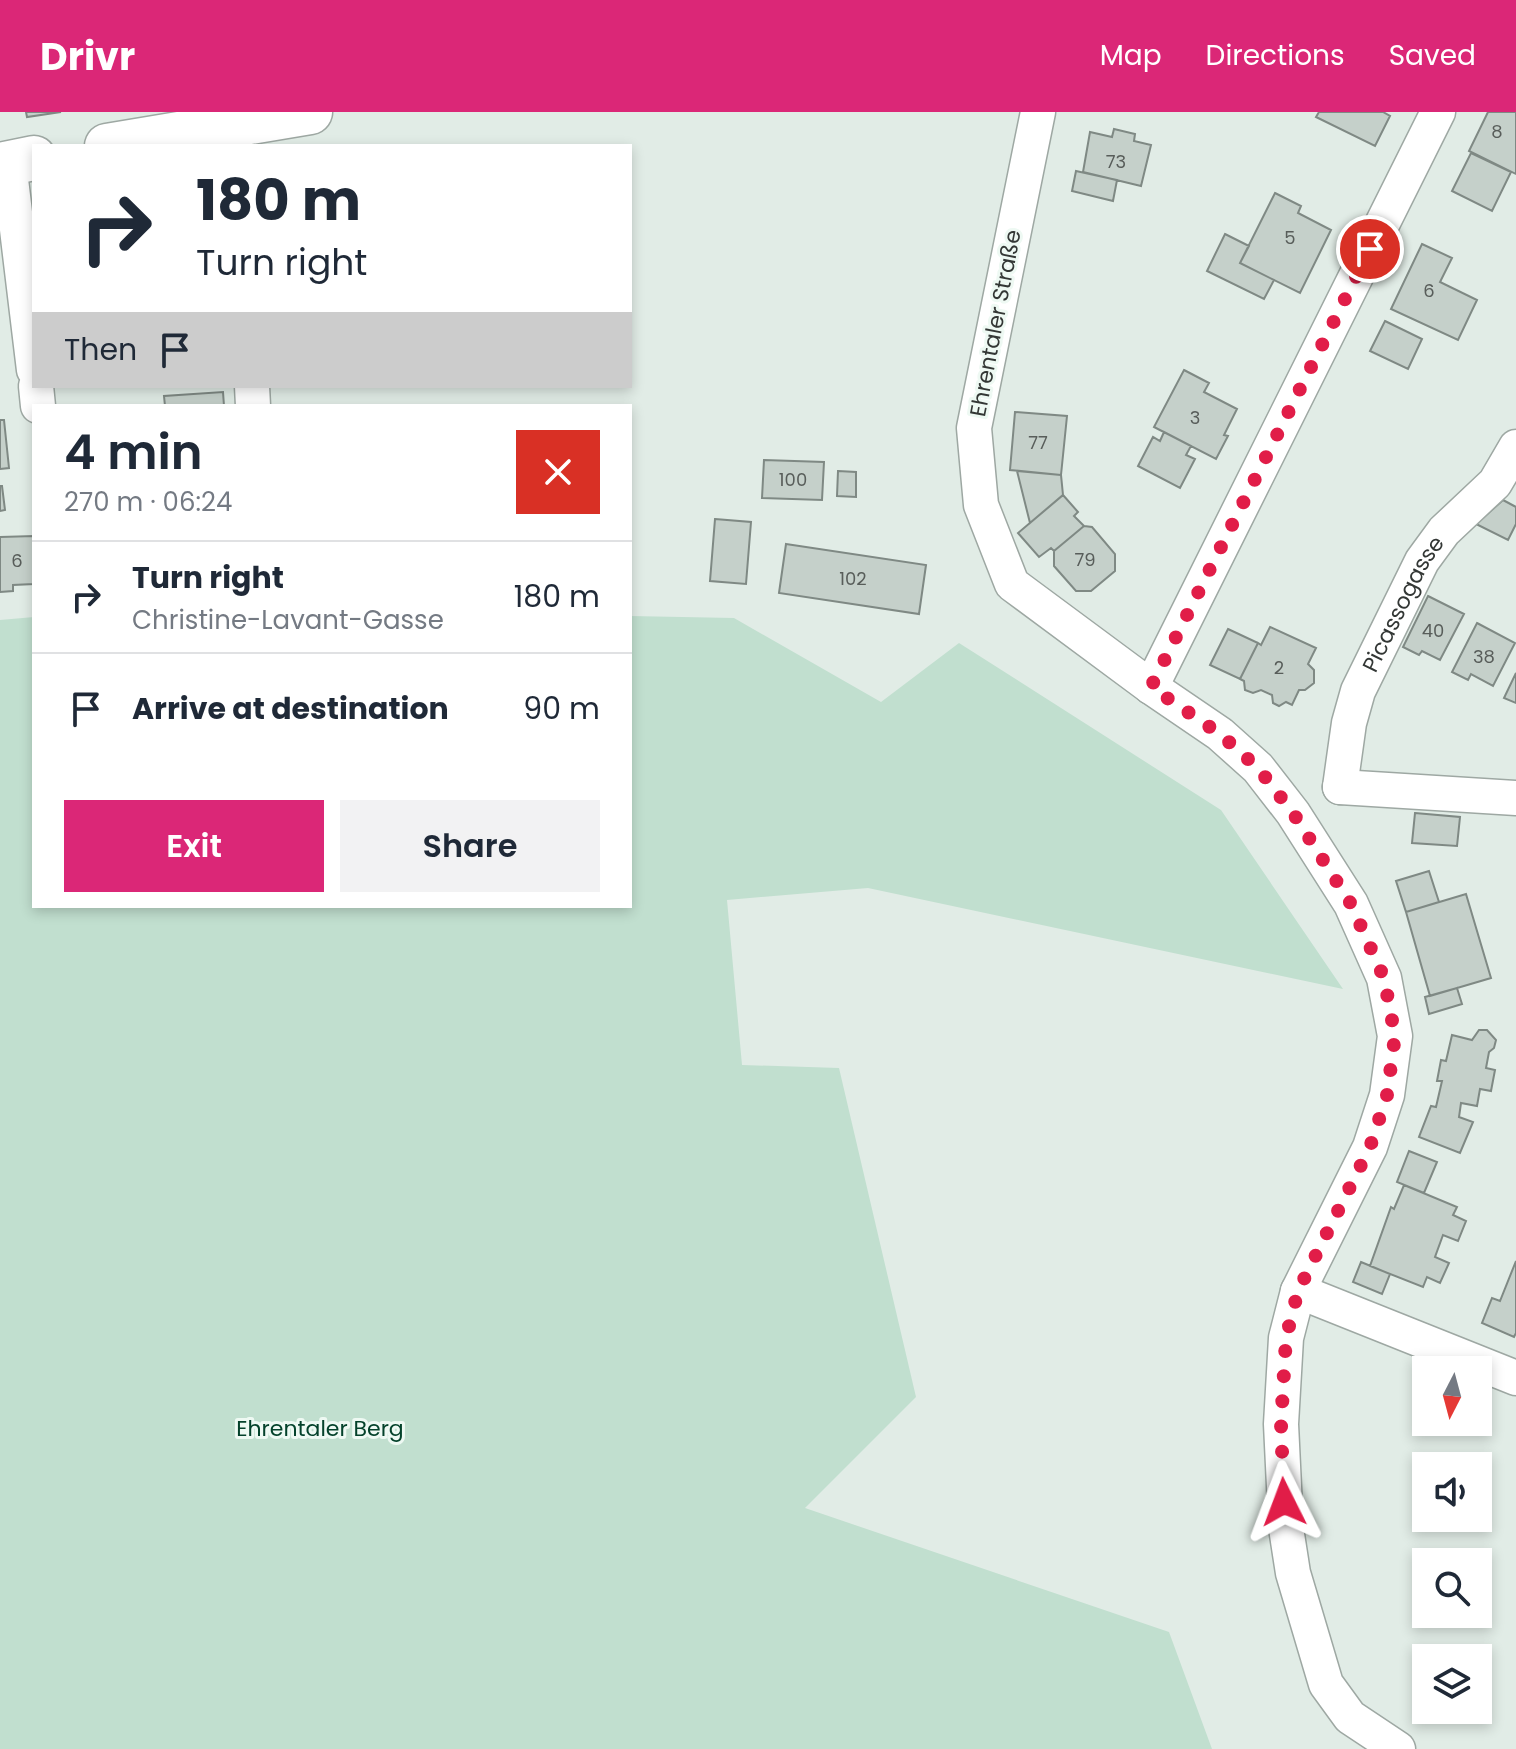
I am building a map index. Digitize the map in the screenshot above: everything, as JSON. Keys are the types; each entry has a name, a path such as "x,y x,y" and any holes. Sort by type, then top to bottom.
{"street":[{"path":"119,144 310,112"},
{"name":"Ehrentaler Straße","path":"1038,112 974,428 981,505 1012,584 1220,734 1258,768 1293,813 1351,904 1384,978 1395,1036 1387,1095 1370,1147 1298,1291 1286,1338 1281,1424 1286,1528 1293,1573 1326,1684 1350,1717 1398,1749"},
{"path":"1151,687 1438,112"},
{"path":"14,162 32,349"},
{"name":"Picassogasse","path":"1340,787 1349,723 1358,691 1422,561 1444,531 1495,483 1516,447"},
{"path":"1293,813 1340,787 1516,798"},
{"path":"1298,1291 1516,1378"}],"green space":[{"name":"Ehrentaler Berg","path":"632,616 734,618 881,702 959,643 1221,810 1343,989 868,888 727,900 742,1065 839,1068 916,1397 805,1508 1169,1632 1212,1749 0,1749 0,620 32,617 32,908 632,908"}],"building":[{"path":"26,112 61,112 27,117"},
{"path":"1319,112 1383,112 1390,116 1375,146 1316,117"},
{"path":"1488,112 1516,112 1516,174 1469,151"},
{"path":"1114,129 1135,134 1134,141 1151,145 1141,186 1083,172 1090,132 1112,137"},
{"path":"1471,153 1511,172 1492,211 1452,191"},
{"path":"1076,171 1117,180 1113,201 1072,191"},
{"path":"1275,193 1301,206 1298,213 1331,230 1300,293 1240,263"},
{"path":"1225,234 1249,246 1240,263 1274,280 1264,299 1207,271"},
{"path":"1422,244 1452,258 1440,282 1477,300 1458,340 1391,309"},
{"path":"1385,321 1422,339 1408,369 1370,351"},
{"path":"1184,370 1209,383 1204,392 1237,409 1216,459 1154,427"},
{"path":"223,392 224,404 165,404 164,396"},
{"path":"1015,412 1067,416 1061,475 1010,470"},
{"path":"0,420 4,420 9,468 0,469"},
{"path":"1164,432 1191,446 1186,455 1195,459 1180,488 1138,466 1153,437 1160,441"},
{"path":"764,460 824,462 822,500 762,498"},
{"path":"838,471 856,472 856,497 837,496"},
{"path":"1017,471 1061,475 1063,495 1030,523"},
{"path":"0,486 5,510 0,511"},
{"path":"1063,495 1078,512 1074,516 1084,526 1054,551 1051,548 1039,557 1018,533"},
{"path":"1503,500 1516,507 1516,524 1508,540 1476,524"},
{"path":"715,519 751,522 746,584 710,581"},
{"path":"1084,526 1092,527 1115,554 1115,571 1091,591 1076,591 1054,566 1054,551"},
{"path":"32,536 32,584 13,585 13,591 0,592 0,537"},
{"path":"786,544 926,565 919,614 779,593"},
{"path":"1428,596 1464,614 1440,660 1422,651 1419,655 1403,647"},
{"path":"1477,623 1515,643 1493,686 1471,674 1468,680 1452,672"},
{"path":"1270,627 1316,648 1308,664 1314,670 1314,683 1305,690 1299,690 1292,705 1286,702 1279,706 1273,703 1272,695 1261,690 1253,693 1245,690 1244,681 1240,679"},
{"path":"1228,629 1258,643 1240,679 1210,665"},
{"path":"1516,673 1516,703 1504,698"},
{"path":"1415,813 1460,817 1457,846 1412,843"},
{"path":"1429,871 1439,902 1406,912 1396,881"},
{"path":"1466,894 1491,978 1430,996 1406,912"},
{"path":"1457,988 1462,1004 1429,1014 1425,997"},
{"path":"1479,1030 1487,1030 1496,1040 1489,1052 1486,1068 1495,1070 1491,1091 1480,1089 1477,1106 1461,1103 1459,1117 1473,1122 1460,1153 1419,1137 1431,1106 1436,1107 1442,1081 1437,1081 1441,1060 1446,1061 1452,1035 1472,1040"},
{"path":"1409,1151 1437,1162 1424,1193 1397,1182"},
{"path":"1404,1185 1457,1207 1453,1215 1466,1221 1458,1241 1443,1235 1435,1257 1449,1263 1440,1283 1427,1277 1423,1287 1370,1266 1391,1207 1394,1209"},
{"path":"1516,1261 1514,1337 1482,1323 1492,1298 1500,1301"},
{"path":"1361,1262 1390,1274 1382,1294 1353,1282"}],"route":[{"path":"1284,1502 1281,1424 1286,1338 1298,1291 1370,1147 1387,1095 1395,1036 1384,978 1351,904 1293,813 1258,768 1220,734 1151,687 1370,249"}]}
